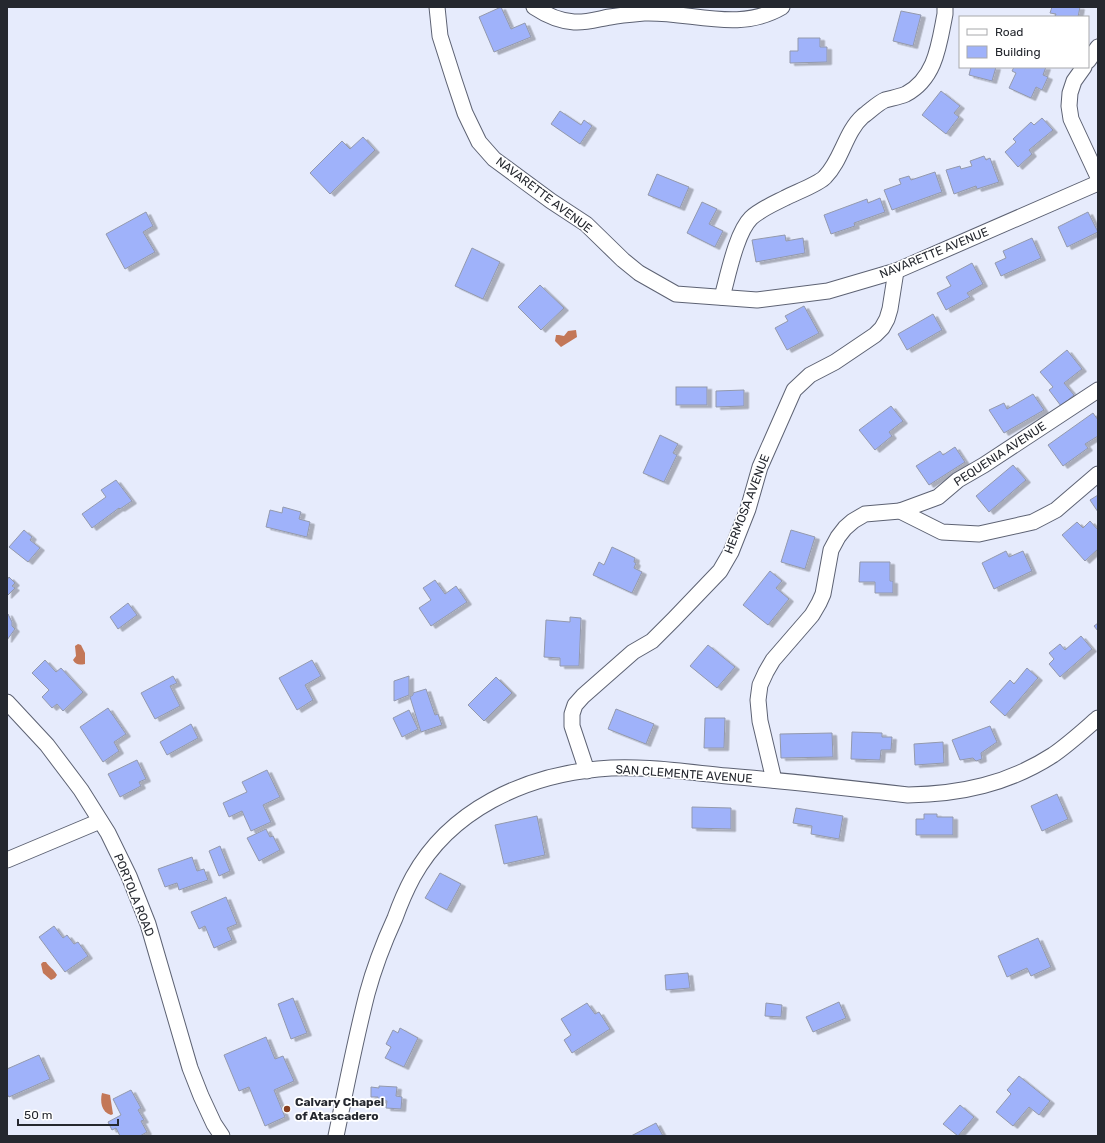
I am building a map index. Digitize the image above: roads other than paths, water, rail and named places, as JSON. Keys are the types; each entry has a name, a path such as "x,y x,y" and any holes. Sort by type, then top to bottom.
{"street":[{"name":"NAVARETTE AVENUE","path":"436,7 440,36 465,112 479,142 494,159 551,201 586,224 623,260 639,273 676,294 757,300 828,291 896,271 1098,183"},
{"path":"534,7 558,20 574,22 589,22 611,17 644,13 658,13 725,20 761,16 774,12 782,7"},
{"path":"722,297 738,240 751,218 763,209 824,179 834,166 850,134 862,118 884,101 904,95 914,89 925,79 931,70 936,56 945,14 945,7"},
{"path":"1089,60 1098,47"},
{"path":"1083,68 1074,80 1070,93 1069,106 1071,119 1098,176"},
{"name":"HERMOSA AVENUE","path":"587,771 572,726 572,714 575,705 583,696 633,652 652,641 720,571 731,552 748,509 760,467 794,390 810,375 835,362 875,335 882,328 890,309 896,271"},
{"name":"PEQUENIA AVENUE","path":"774,780 760,721 758,700 760,685 774,660 812,615 819,603 823,594 831,550 845,528 865,514 900,511 938,497 958,480 984,465 1098,390"},
{"path":"900,511 942,532 979,534 1033,522 1056,510 1098,474"},
{"name":"PORTOLA ROAD","path":"7,702 52,750 81,790 108,833 129,876 148,924 190,1068 201,1096 222,1136"},
{"name":"SAN CLEMENTE AVENUE","path":"336,1136 353,1051 368,992 386,936 405,892 422,862 443,836 464,818 483,805 529,784 558,775 598,769 625,768 774,780 908,795 944,793 973,789 1008,778 1034,766 1053,755 1098,718"},
{"path":"7,860 100,821"}],"place":[{"name":"Calvary Chapel of Atascadero","path":"287,1109"}]}
